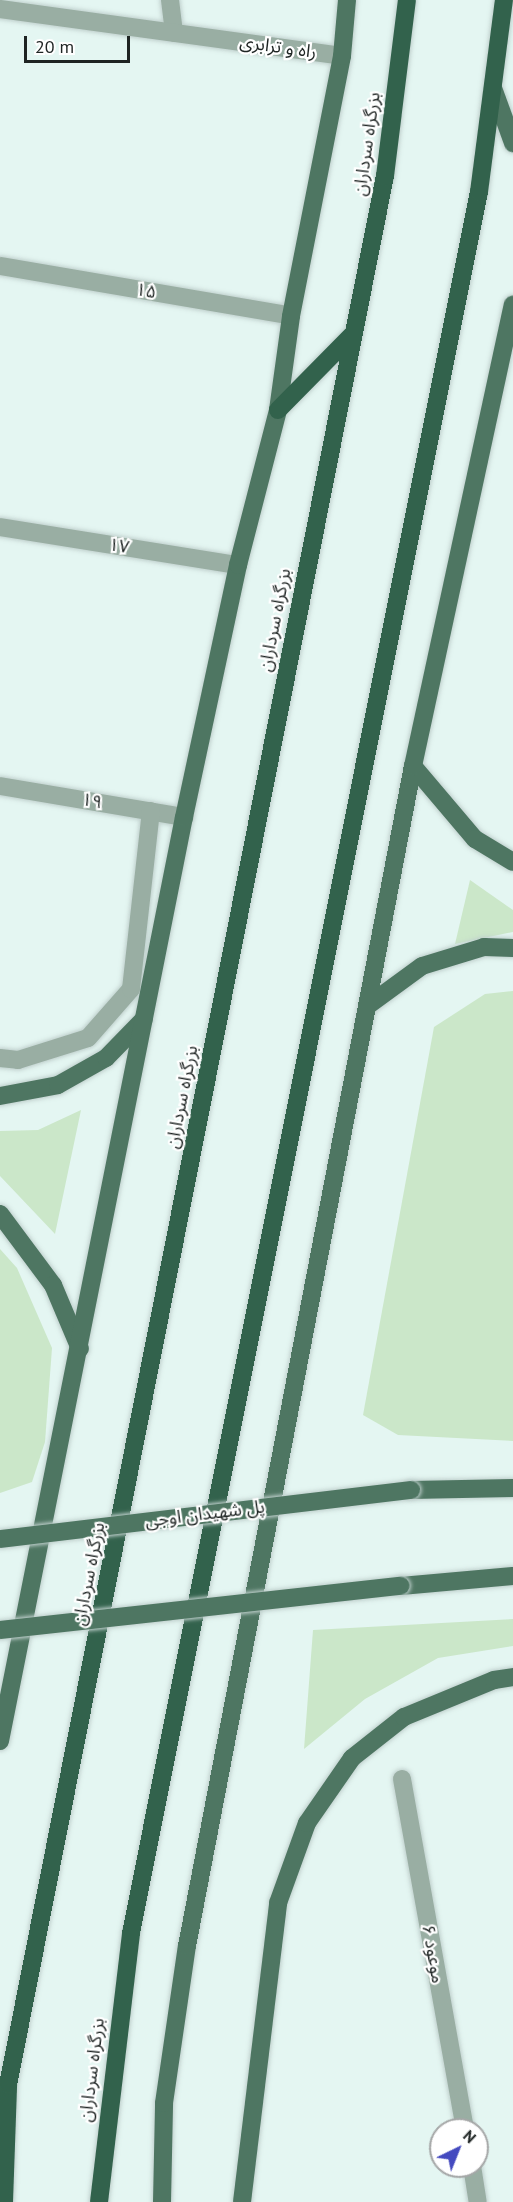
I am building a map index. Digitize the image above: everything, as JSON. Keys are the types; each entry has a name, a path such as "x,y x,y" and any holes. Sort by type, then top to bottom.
{"highway":[{"name":"بزرگراه سرداران","path":"4,2202 8,2085 385,176 407,0"},
{"name":"بزرگراه سرداران","path":"99,2202 131,1933 479,192 504,0"},
{"path":"278,411 352,335"}],"main road":[{"path":"0,1741 80,1349 184,817 238,565 278,411 291,316 342,56 347,0"},
{"path":"493,88 513,143"},
{"path":"162,2202 164,2103 187,1946 370,1004 413,766 513,305"},
{"path":"413,766 475,839 513,862"},
{"path":"370,1004 422,966 484,947 513,948"},
{"path":"0,1096 58,1085 106,1058 144,1019"},
{"path":"0,1214 53,1285 80,1349"},
{"name":"پل شهیدان اوجی","path":"0,1539 411,1490 513,1488"},
{"path":"0,1630 513,1575"},
{"path":"242,2202 278,1903 307,1823 352,1758 404,1717 494,1680 513,1677"}],"street":[{"path":"170,0 174,33"},
{"name":"راه و ترابری","path":"0,9 342,56"},
{"name":"۱۵","path":"0,267 291,316"},
{"name":"۱۷","path":"0,527 238,565"},
{"name":"۱۹","path":"0,786 184,817"},
{"path":"0,1058 18,1060 88,1038 131,989 151,812"},
{"name":"موعود ۶","path":"402,1779 463,2118"},
{"path":"473,2178 478,2202"}],"green space":[{"path":"470,880 513,910 513,932 455,944"},
{"path":"513,991 513,1441 398,1435 363,1415 434,1027 485,994"},
{"path":"81,1110 55,1234 0,1176 0,1131 38,1130"},
{"path":"0,1249 17,1268 52,1348 45,1442 32,1482 0,1493"},
{"path":"513,1619 513,1646 438,1658 365,1699 304,1749 313,1630"}]}
